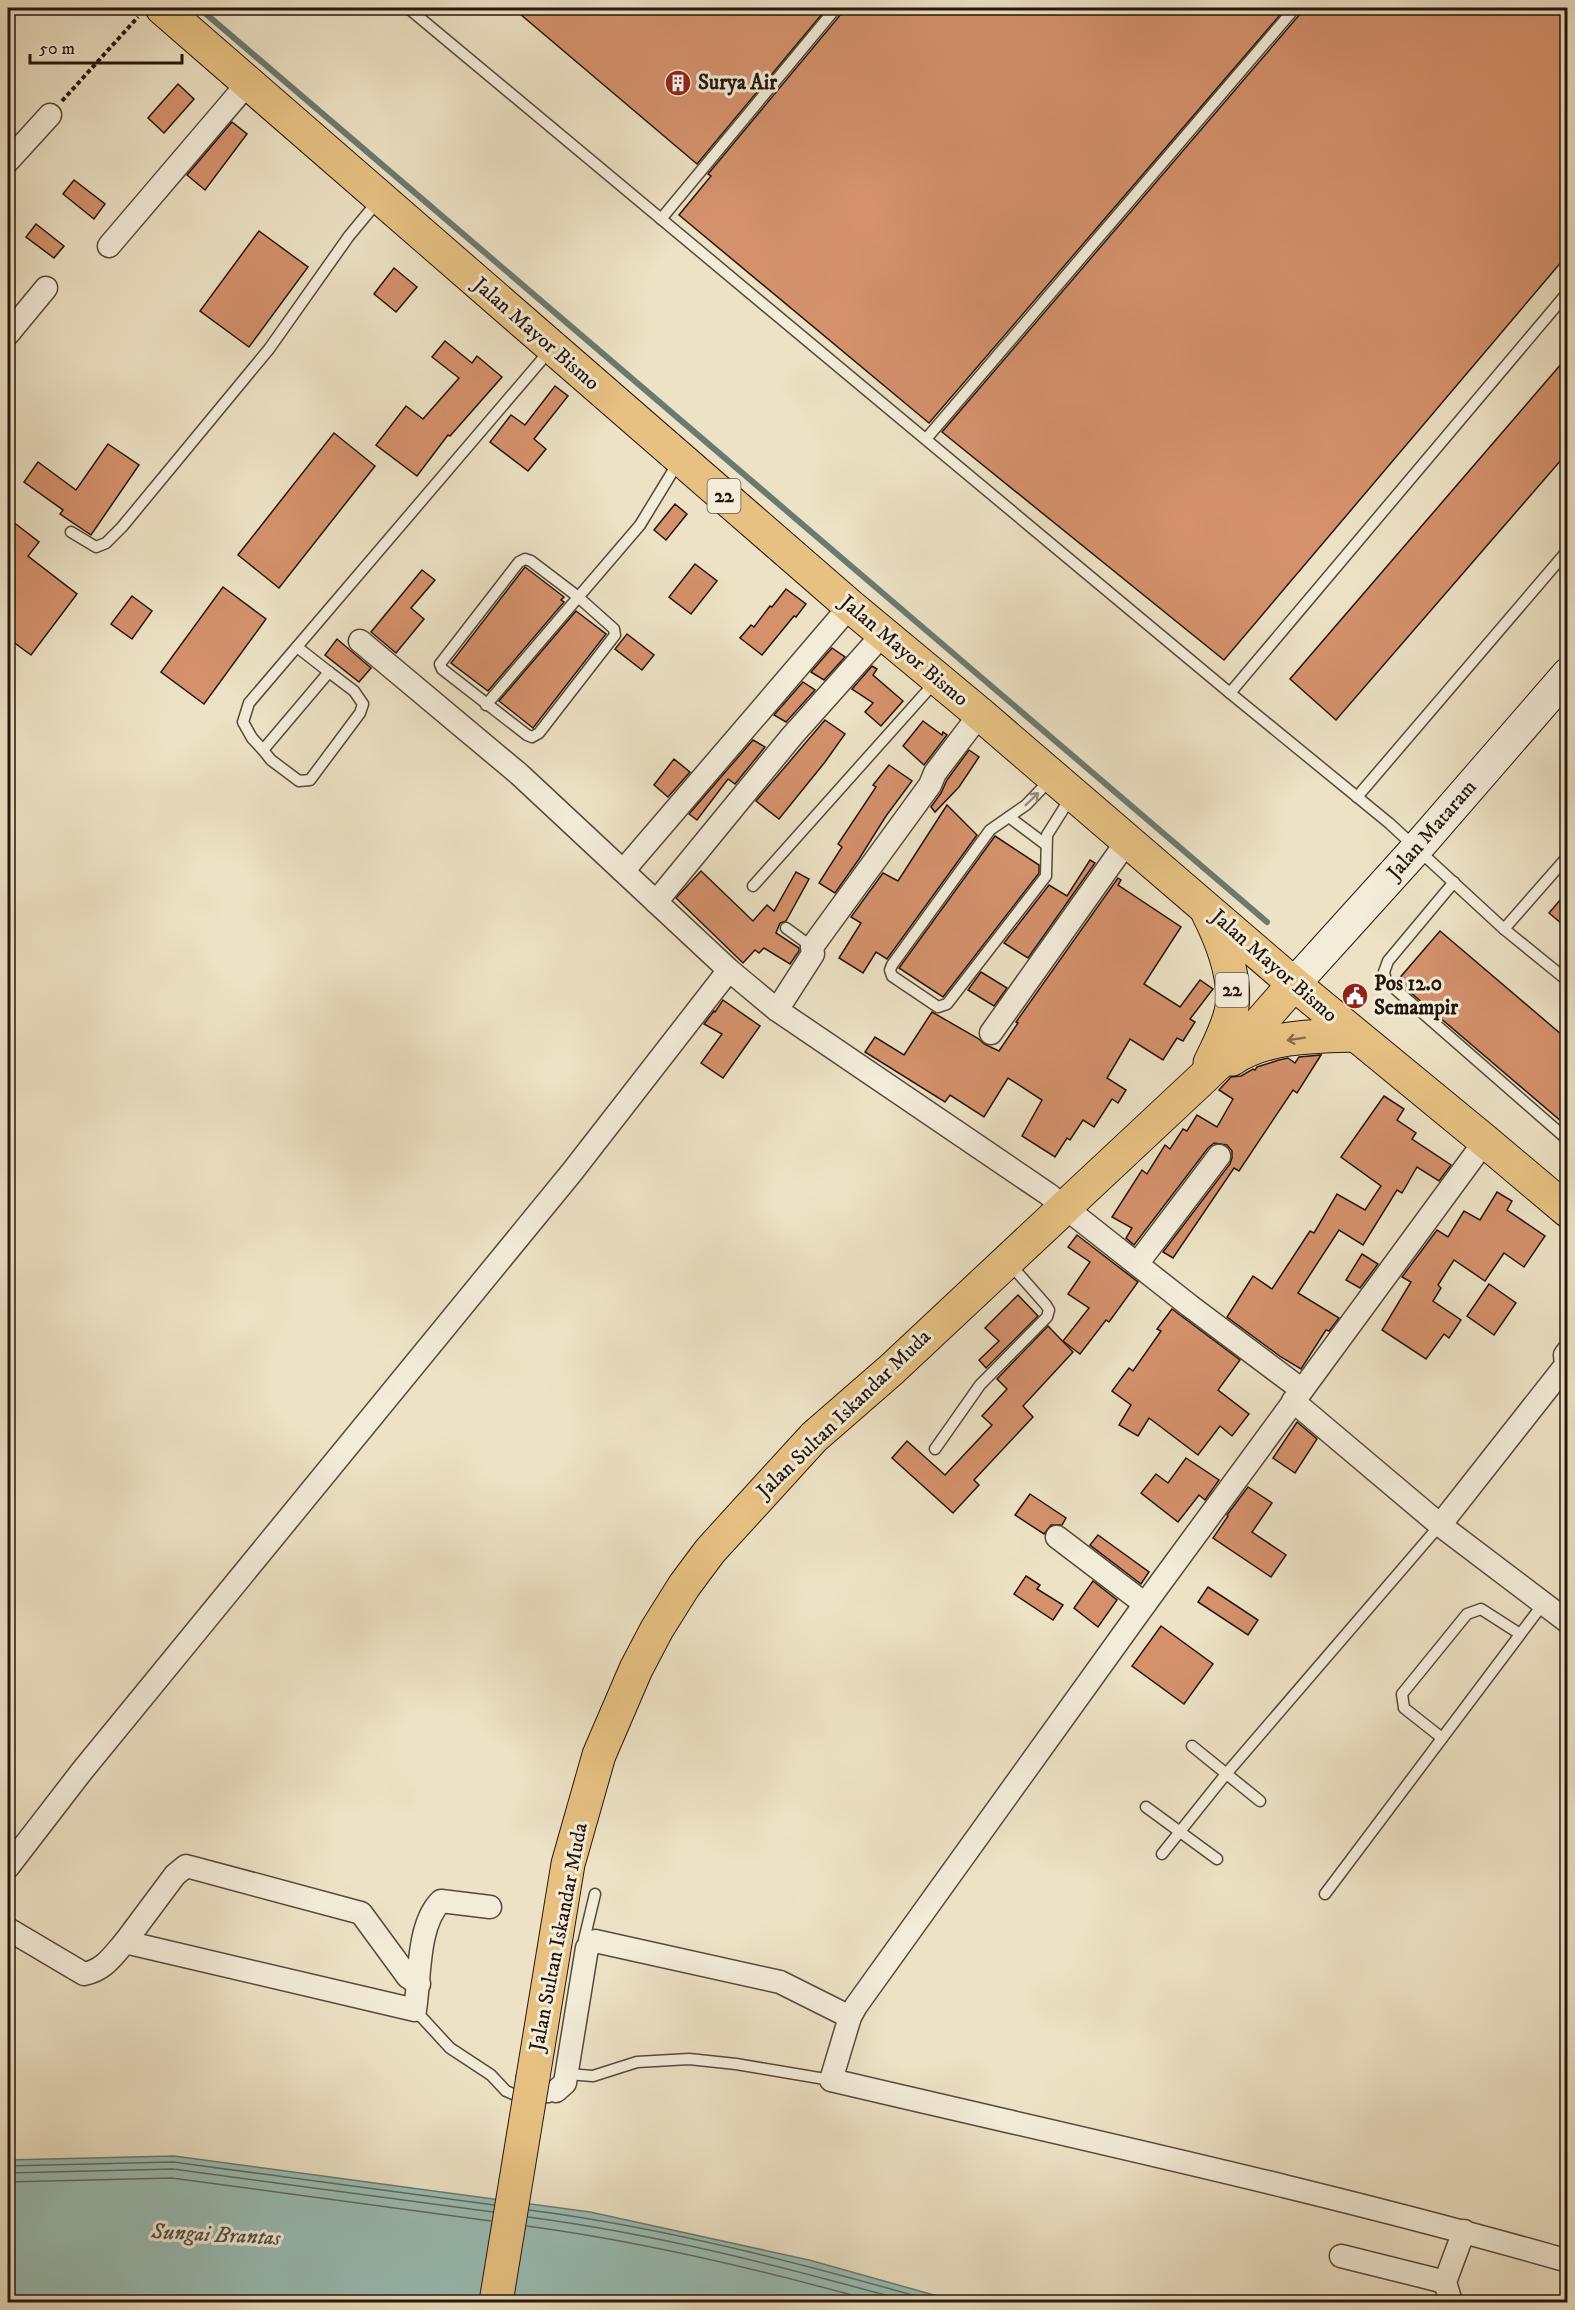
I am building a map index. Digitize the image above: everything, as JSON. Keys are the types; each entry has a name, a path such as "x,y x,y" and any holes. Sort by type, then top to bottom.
{"main road":[{"name":"22","path":"150,12 248,83"},
{"name":"Jalan Mayor Bismo","path":"248,83 850,606 981,714 1354,1035 1568,1211"},
{"name":"Jalan Mataram","path":"1294,984 1417,848 1568,674"},
{"name":"22","path":"1203,905 1219,936 1232,986 1232,1008 1205,1076"},
{"name":"Jalan Sultan Iskandar Muda","path":"496,2302 552,2081 568,1864 599,1755 636,1669 657,1629 710,1551 814,1437 891,1370 1205,1076 1258,1025 1294,984"},
{"path":"1205,1076 1240,1053 1269,1044 1315,1036 1354,1035"}],"street":[{"path":"109,246 248,83"},
{"path":"8,161 50,115"},
{"path":"8,334 46,288"},
{"path":"623,871 850,606"},
{"path":"656,902 792,736 883,634"},
{"path":"360,641 519,774 729,970 777,1010 1048,1194 1298,1396 1440,1525 1568,1622"},
{"path":"777,1010 813,954 812,947 930,785 935,773 981,714"},
{"path":"991,1033 1128,840"},
{"path":"8,1868 82,1771 565,1181 729,970"},
{"path":"1485,1141 1145,1604 850,2017 831,2080 1324,2196 1464,2231 1568,2261"},
{"path":"1137,1264 1219,1156"},
{"path":"1440,1525 1566,1365 1564,1355 1568,1351"},
{"path":"1057,1537 1145,1604"},
{"path":"8,1929 84,1974 95,1972 104,1967 175,1875 186,1866 360,1913 408,1977 419,1984"},
{"path":"125,1942 415,2010 423,1937 436,1906 441,1901 490,1907"},
{"path":"552,2081 587,1948 595,1941 780,1982 850,2017"},
{"path":"1341,2256 1448,2292 1464,2231"}],"lane":[{"path":"408,8 1357,797 1417,848 1504,929 1568,981"},
{"path":"661,219 836,8"},
{"path":"926,439 1295,8"},
{"path":"71,532 96,547 105,543 122,527 269,349 349,236 380,198"},
{"path":"1230,693 1568,292"},
{"path":"297,647 354,691 363,704 360,713 310,780 299,781 271,760 252,738 243,722 249,703 551,348"},
{"path":"486,705 640,525 681,459"},
{"path":"1357,797 1568,550"},
{"path":"525,559 531,561 577,596 614,629 615,635 539,734 532,737 526,735 486,705 442,669 440,664 519,562 525,559"},
{"path":"263,750 329,672"},
{"path":"753,886 938,679"},
{"path":"1063,785 1045,844 1046,876 947,1004 938,1007 892,976 890,970 892,965 990,830 1026,805 1063,785"},
{"path":"1009,818 1045,844"},
{"path":"1504,929 1568,856"},
{"path":"1454,882 1388,961 1384,972 1386,981 1568,1140"},
{"path":"786,928 812,947"},
{"path":"935,1449 980,1385 1047,1317 1049,1310 1046,1305 1007,1260"},
{"path":"1162,1854 1226,1774 1440,1525"},
{"path":"1325,1894 1543,1604"},
{"path":"1442,1738 1404,1708 1402,1694 1467,1614 1481,1609 1520,1634"},
{"path":"1192,1746 1260,1801"},
{"path":"1146,1807 1217,1859"},
{"path":"590,1944 584,1940 595,1894"},
{"path":"415,2010 450,2048 491,2075 506,2091 518,2096 549,2097 552,2081 593,2076 637,2062 689,2060 736,2064 831,2080"}],"path":[{"path":"50,115 150,12"}],"water":[{"name":"Sungai Brantas","path":"174,2156 590,2212 809,2260 959,2302 8,2302 8,2160"}],"building":[{"name":"Surya Air","path":"513,8 827,8 697,164"},
{"path":"843,8 1286,8 929,423 679,215 711,176 708,174 842,13"},
{"path":"1302,8 1568,8 1568,254 1224,660 942,432 1301,13"},
{"path":"178,84 194,99 164,133 148,118"},
{"path":"232,122 247,134 205,190 187,175"},
{"path":"74,180 105,204 94,219 63,194"},
{"path":"36,224 64,246 54,258 26,237"},
{"path":"259,231 308,267 249,347 200,311"},
{"path":"394,268 417,287 396,312 374,294"},
{"path":"445,341 472,363 477,356 502,377 450,436 448,435 417,476 376,445 406,406 423,419 459,378 432,357"},
{"path":"1568,356 1568,452 1336,720 1290,679"},
{"path":"555,386 568,396 534,439 546,449 528,471 490,442 511,415 525,425"},
{"path":"334,433 375,466 279,588 238,555"},
{"path":"108,444 139,465 91,535 60,514 63,510 24,482 38,462 76,490"},
{"path":"675,504 687,514 666,540 654,530"},
{"path":"8,518 39,542 28,556 77,594 31,655 8,638"},
{"path":"695,564 717,581 691,614 669,597"},
{"path":"525,567 564,597 561,600 564,602 488,691 451,663"},
{"path":"422,570 435,580 411,608 424,619 396,653 371,632"},
{"path":"223,587 266,619 204,704 161,672"},
{"path":"786,589 806,604 762,655 740,638 751,625 754,627"},
{"path":"132,596 152,611 132,639 111,624"},
{"path":"576,611 606,634 533,728 499,701"},
{"path":"627,634 654,655 642,670 615,649"},
{"path":"337,639 371,668 359,682 325,655"},
{"path":"832,648 845,657 824,680 811,672"},
{"path":"872,666 877,669 873,675 903,701 881,726 865,712 873,703 852,689"},
{"path":"803,682 815,690 786,722 774,715"},
{"path":"825,720 845,734 779,819 756,801"},
{"path":"923,721 942,735 943,732 947,735 924,765 903,746"},
{"path":"753,740 765,747 735,784 728,779 697,820 689,814"},
{"path":"969,750 979,757 959,787 935,812 931,807"},
{"path":"674,759 690,772 668,797 654,785"},
{"path":"889,765 912,781 835,893 819,883 842,847 838,844 876,787 873,785"},
{"path":"947,805 977,835 887,959 876,952 863,973 839,958 861,923 851,917 883,873 898,881"},
{"path":"995,836 1039,865 1039,873 943,997 899,968"},
{"path":"1090,860 1095,863 1028,958 1004,943 1049,885 1067,896"},
{"path":"701,871 753,921 767,905 774,911 796,872 809,879 786,921 780,923 776,933 799,948 790,964 764,948 759,953 755,950 743,963 676,898"},
{"path":"1118,878 1121,880 1118,885 1181,927 1144,984 1180,1007 1200,980 1213,989 1190,1019 1195,1022 1183,1041 1177,1038 1163,1060 1130,1039 1107,1078 1126,1090 1118,1103 1112,1099 1094,1127 1083,1120 1070,1140 1067,1138 1055,1157 1022,1136 1042,1100 1008,1078 984,1117 950,1095 945,1102 865,1052 875,1037 904,1055 932,1012 999,1051 1018,1023 1016,1022"},
{"path":"1568,891 1568,929 1549,913"},
{"path":"1440,931 1568,1040 1568,1127 1397,981"},
{"path":"981,972 1007,988 994,1006 968,990"},
{"path":"723,1000 760,1026 723,1078 701,1063 722,1034 704,1024"},
{"path":"1321,1055 1297,1093 1293,1090 1239,1171 1234,1168 1173,1258 1163,1252 1230,1164 1232,1151 1227,1145 1214,1143 1208,1148 1134,1245 1126,1238 1132,1228 1112,1217 1142,1170 1147,1174 1165,1145 1170,1149 1183,1129 1187,1131 1197,1115 1217,1127 1233,1099 1219,1090 1231,1077 1241,1076 1257,1067 1279,1060 1288,1058 1295,1063 1299,1057"},
{"path":"1384,1096 1404,1109 1397,1120 1416,1133 1412,1139 1451,1165 1439,1181 1417,1167 1402,1193 1397,1190 1363,1245 1339,1230 1298,1293 1339,1318 1329,1331 1326,1330 1301,1369 1227,1317 1253,1276 1272,1289 1310,1231 1314,1233 1337,1194 1365,1210 1381,1186 1341,1157"},
{"path":"1497,1192 1512,1201 1507,1210 1545,1236 1524,1267 1504,1253 1485,1281 1454,1260 1438,1285 1441,1288 1433,1301 1461,1320 1449,1338 1444,1334 1426,1359 1382,1330 1411,1282 1402,1277 1437,1230 1448,1237 1464,1211 1480,1220"},
{"path":"1077,1235 1138,1282 1109,1322 1106,1320 1080,1354 1063,1341 1089,1308 1068,1294 1090,1262 1068,1247"},
{"path":"1362,1254 1378,1264 1360,1288 1346,1280"},
{"path":"1489,1284 1516,1303 1494,1335 1467,1316"},
{"path":"1018,1295 1038,1316 986,1368 979,1360 999,1341 985,1328"},
{"path":"1172,1309 1240,1360 1218,1390 1249,1414 1232,1436 1220,1426 1198,1455 1149,1418 1138,1436 1119,1425 1131,1405 1112,1391 1129,1368 1133,1371 1161,1331 1157,1329"},
{"path":"1048,1326 1073,1352 1023,1406 1033,1417 974,1480 979,1485 953,1513 892,1458 907,1441 945,1475 992,1425 982,1416 1007,1389 997,1379"},
{"path":"1297,1422 1317,1439 1295,1473 1273,1458"},
{"path":"1186,1458 1219,1480 1205,1500 1199,1495 1178,1522 1141,1493 1156,1474 1168,1483"},
{"path":"1248,1487 1272,1503 1252,1532 1286,1555 1271,1577 1213,1538"},
{"path":"1030,1494 1066,1518 1062,1525 1051,1525 1044,1534 1015,1515"},
{"path":"1098,1535 1149,1572 1141,1584 1090,1545"},
{"path":"1026,1576 1040,1585 1037,1589 1063,1605 1053,1620 1014,1594"},
{"path":"1093,1581 1117,1600 1098,1627 1074,1608"},
{"path":"1208,1587 1258,1620 1248,1635 1198,1602"},
{"path":"1161,1626 1213,1664 1184,1704 1132,1666"}],"waterway":[{"path":"199,8 1267,922"}],"place":[{"name":"Surya Air","path":"678,83"},
{"name":"Pos 12.0 Semampir","path":"1355,996"}]}
